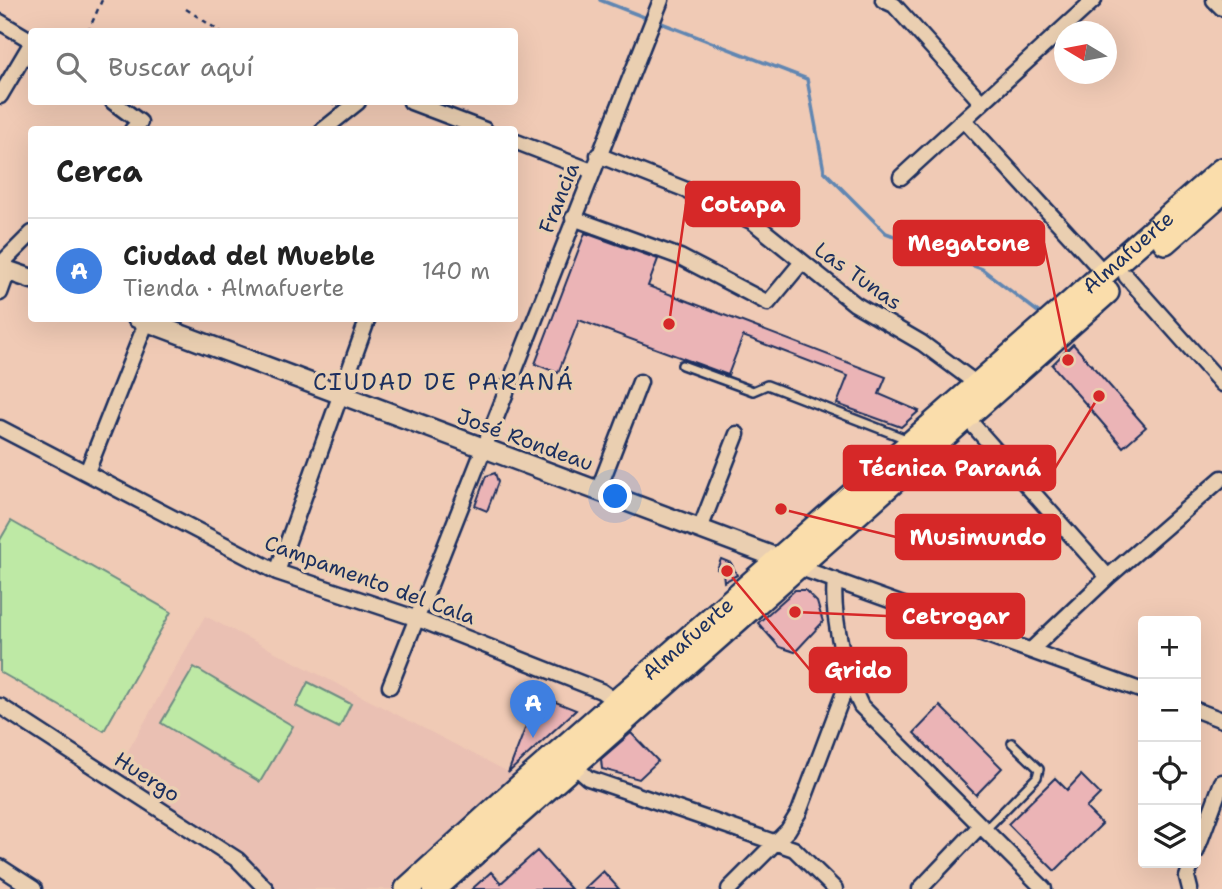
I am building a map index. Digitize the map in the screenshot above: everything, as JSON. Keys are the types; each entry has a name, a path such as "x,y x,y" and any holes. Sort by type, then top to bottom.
{"main road":[{"name":"Almafuerte","path":"407,889 618,703 967,417 1222,170"},
{"name":"Almafuerte","path":"434,889 573,765 912,442 977,384 1222,193"}],"street":[{"name":"Francia","path":"390,686 661,0"},
{"path":"901,177 1094,0"},
{"path":"1214,0 1222,8"},
{"path":"892,2 982,103"},
{"path":"0,22 28,40"},
{"path":"0,96 28,49"},
{"path":"116,105 136,126"},
{"path":"328,126 354,105"},
{"path":"420,105 475,126"},
{"path":"442,126 446,114"},
{"path":"964,120 1222,384"},
{"path":"518,143 592,171"},
{"name":"Las Tunas","path":"598,155 684,189 753,222 855,304 922,342 977,384"},
{"path":"573,218 680,257 768,303 802,262"},
{"path":"0,293 3,268 28,238"},
{"path":"3,268 28,277"},
{"path":"88,472 143,322"},
{"name":"José Rondeau","path":"149,322 788,563"},
{"path":"277,572 338,394 366,322"},
{"path":"598,491 640,382"},
{"path":"967,417 1108,577"},
{"name":"Campamento del Cala","path":"0,428 277,572 418,619 601,691 618,703"},
{"path":"699,529 737,434"},
{"path":"1031,650 1040,638 1222,478"},
{"path":"788,563 1138,689"},
{"path":"835,580 832,600 849,676 861,706 1044,889"},
{"path":"729,889 776,843 799,812 849,676"},
{"name":"Huergo","path":"0,706 238,860 266,889"},
{"path":"1201,712 1222,720"},
{"path":"573,765 587,778 776,843 802,855 835,889"},
{"path":"1201,839 1222,782"},
{"path":"920,889 982,828"},
{"path":"0,867 34,889"},
{"path":"1190,868 1187,877 1190,889"}],"lane":[{"path":"682,365 754,391 767,385 912,442"},
{"path":"982,828 1037,777 1038,769 1012,743"}],"path":[{"path":"90,28 102,0"},
{"path":"186,9 215,28"}],"shaded area":[{"path":"205,616 526,781 407,889 266,889 238,860 112,779"}],"green space":[{"path":"11,521 171,612 104,731 0,672 0,540"},
{"path":"194,667 293,726 260,782 161,723"},
{"path":"308,682 351,704 339,728 296,706"}],"building":[{"path":"585,233 658,259 648,286 886,377 879,394 919,411 901,427 837,404 848,376 743,336 728,375 579,320 558,373 535,364"},
{"path":"1073,344 1146,427 1123,447 1052,365"},
{"path":"495,473 498,482 487,511 475,506 486,476"},
{"path":"721,559 731,563 737,575 724,582 723,572 717,569"},
{"path":"795,590 805,590 817,602 823,622 795,652 779,647 758,623"},
{"path":"538,695 576,710 508,773"},
{"path":"940,706 1002,768 976,795 914,733"},
{"path":"631,733 658,761 639,779 602,769 601,759"},
{"path":"1081,775 1100,794 1086,808 1102,824 1055,871 1008,824 1055,778 1067,790"},
{"path":"537,851 571,889 472,889 491,872 501,883"},
{"path":"603,871 619,889 584,889"}],"waterway":[{"path":"600,0 649,19"},
{"path":"656,21 807,79 824,171 886,233 982,269 1042,315"}],"place":[{"name":"Cotapa","path":"669,324"},
{"name":"Megatone","path":"1068,360"},
{"name":"Técnica Paraná","path":"1099,396"},
{"name":"Musimundo","path":"781,509"},
{"name":"Grido","path":"727,571"},
{"name":"Cetrogar","path":"795,612"},
{"name":"Ciudad del Mueble","path":"533,738"}],"district":[{"name":"CIUDAD DE PARANÁ","path":"444,382"}]}
